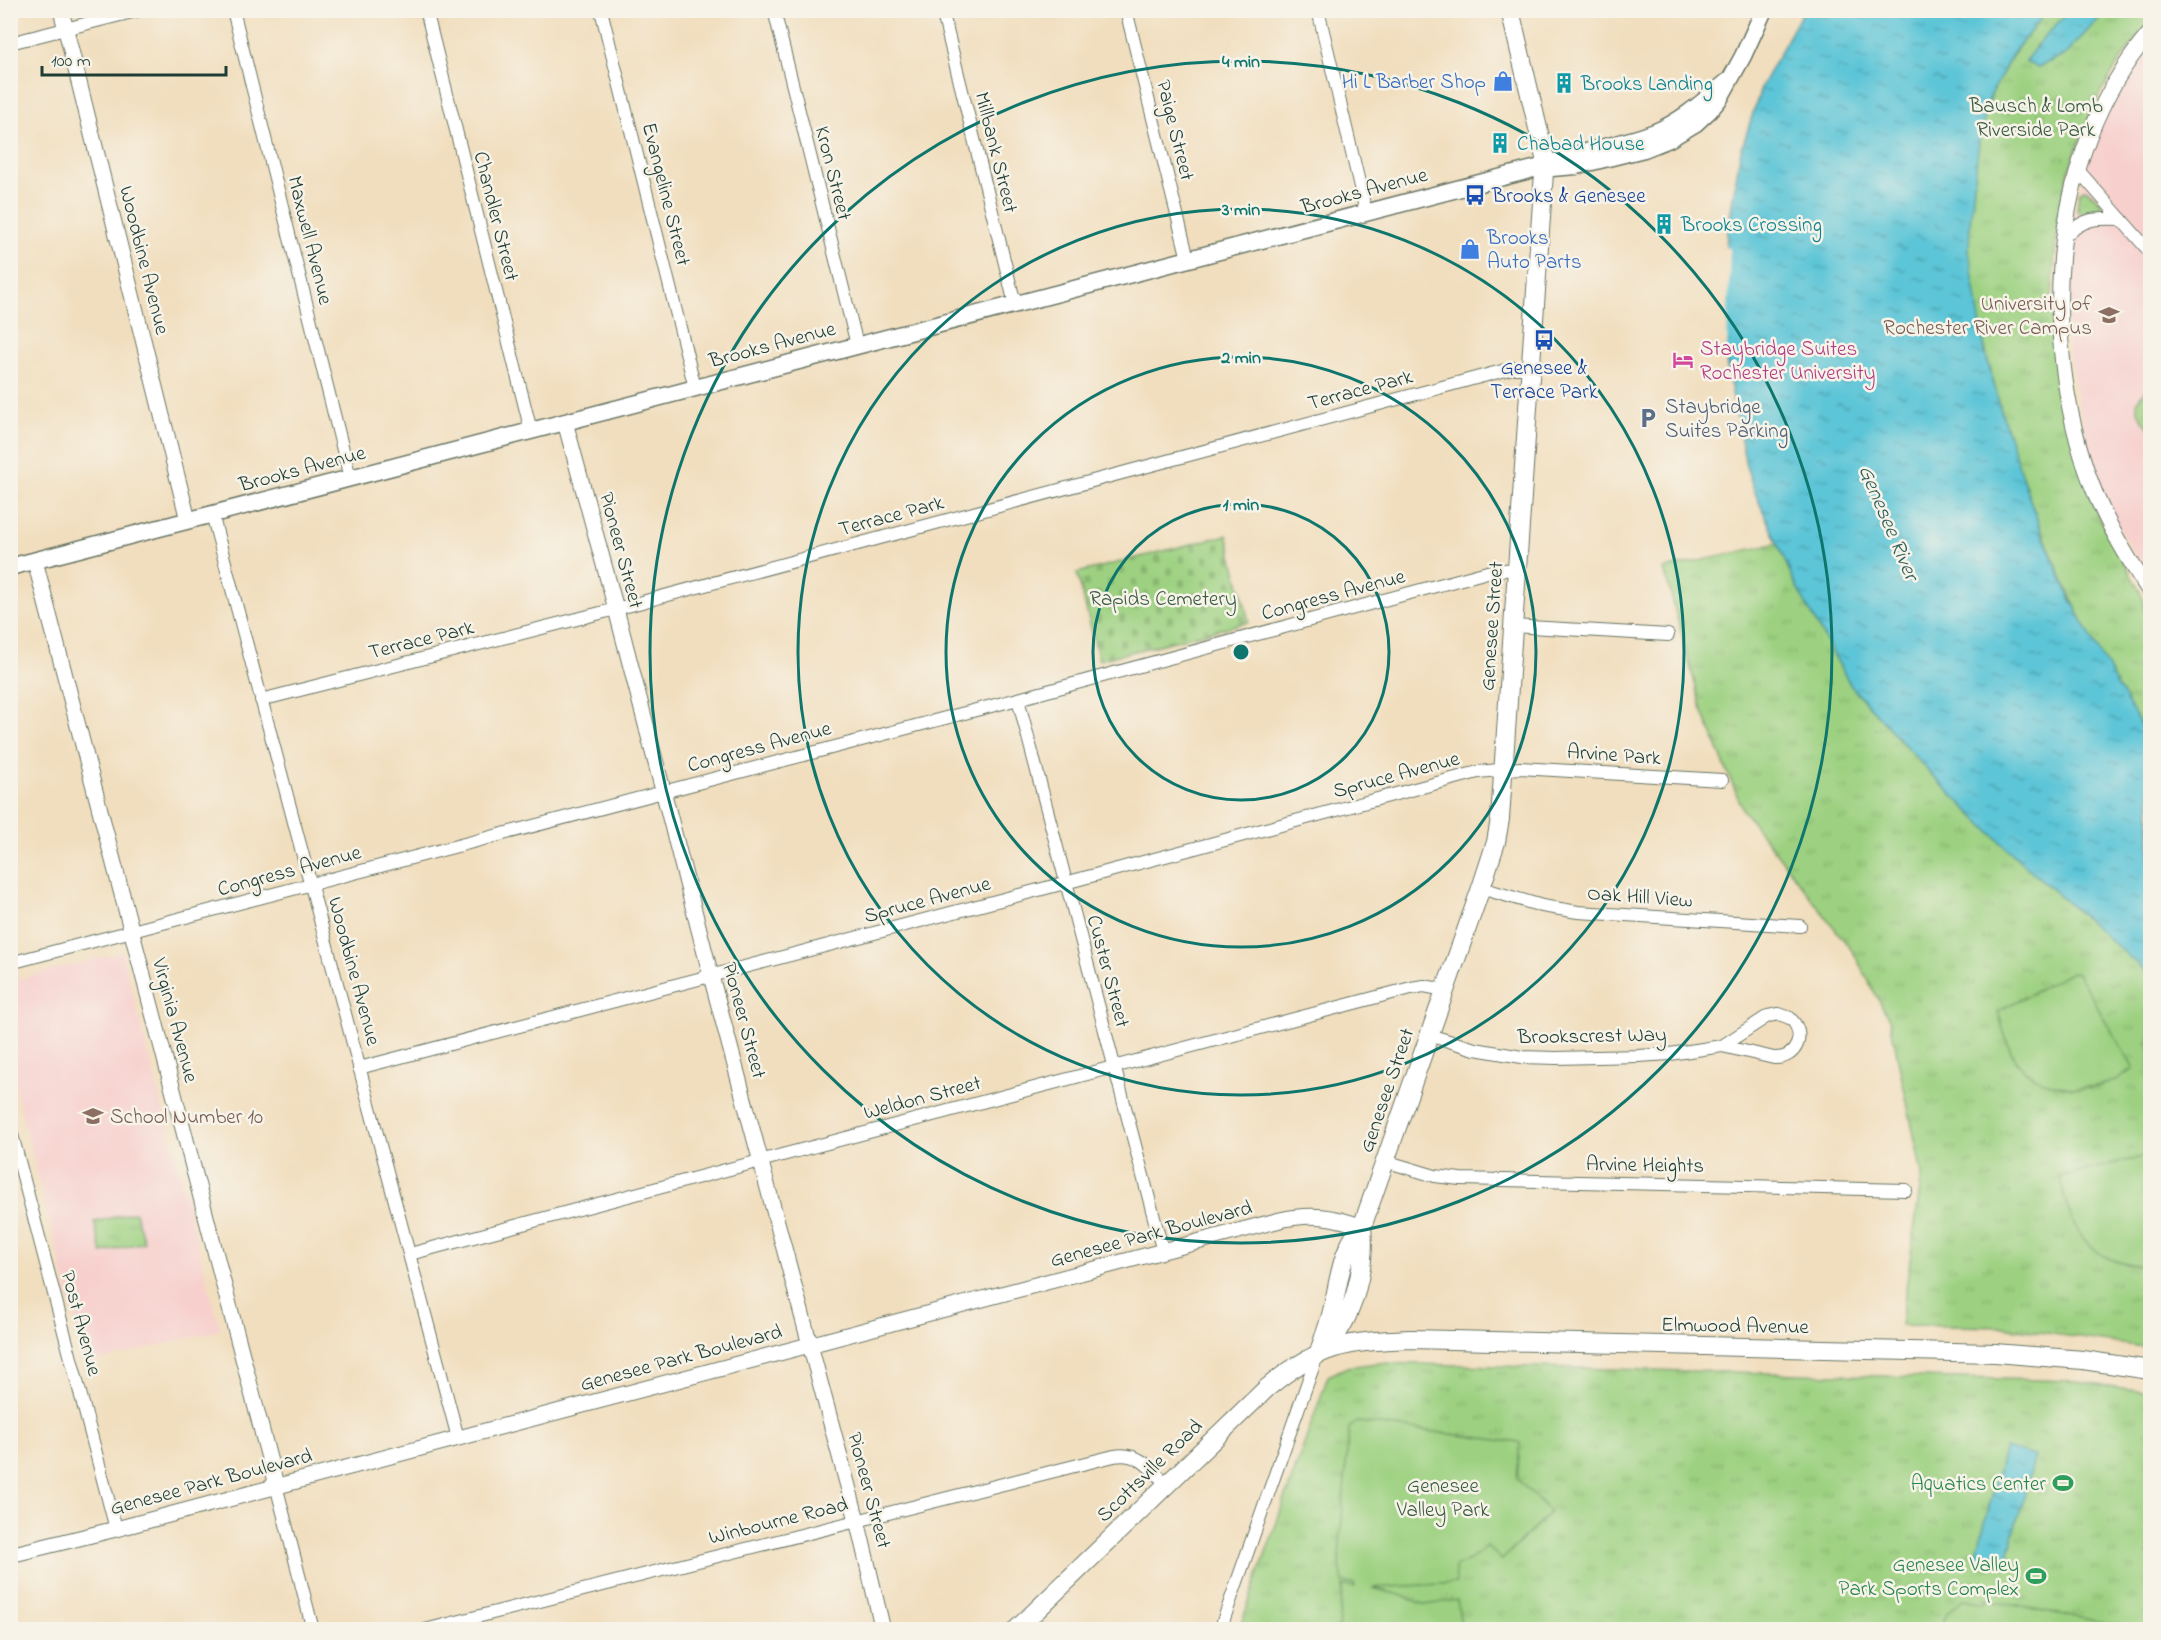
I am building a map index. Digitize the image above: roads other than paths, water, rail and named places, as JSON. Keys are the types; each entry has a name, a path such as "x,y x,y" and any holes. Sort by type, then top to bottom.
{"main road":[{"name":"Genesee Street","path":"1319,1352 1331,1315 1347,1249 1362,1227 1481,888 1498,830 1545,166 1544,149 1510,10"},
{"name":"Brooks Avenue","path":"10,567 1545,166 1575,154 1632,140 1665,127 1700,104 1726,82 1743,56 1764,10"},
{"name":"Elmwood Avenue","path":"1319,1352 1362,1342 1435,1340 1995,1353 2074,1359 2151,1370"},
{"name":"Scottsville Road","path":"1016,1629 1267,1388 1299,1363 1319,1352"}],"street":[{"name":"Woodbine Avenue","path":"61,10 188,520"},
{"path":"10,43 140,10"},
{"name":"Maxwell Avenue","path":"233,10 350,478"},
{"name":"Chandler Street","path":"426,10 531,431"},
{"name":"Evangeline Street","path":"601,10 695,388"},
{"name":"Kron Street","path":"774,10 857,345"},
{"name":"Millbank Street","path":"942,10 1015,304"},
{"name":"Paige Street","path":"1126,10 1188,259"},
{"path":"1318,10 1366,212"},
{"path":"2151,33 2125,66 2105,101 2077,169 2069,200 2064,236 2059,311 2062,352 2078,438 2089,476 2106,517 2125,553 2151,592"},
{"path":"2077,169 2151,252"},
{"path":"2064,236 2080,223 2100,219 2121,219"},
{"name":"Terrace Park","path":"261,700 616,609 1513,368 1530,368"},
{"name":"Pioneer Street","path":"565,422 883,1629"},
{"name":"Woodbine Avenue","path":"212,514 458,1438"},
{"name":"Virginia Avenue","path":"35,561 313,1629"},
{"name":"Congress Avenue","path":"10,963 1018,699 1491,571 1517,569"},
{"path":"1513,626 1668,635"},
{"name":"Custer Street","path":"1018,699 1163,1252"},
{"name":"Arvine Park","path":"1504,768 1722,780"},
{"name":"Spruce Avenue","path":"359,1068 1478,772 1504,768"},
{"name":"Oak Hill View","path":"1481,888 1542,906 1578,912 1800,926"},
{"name":"Weldon Street","path":"410,1254 1411,988 1424,986 1445,990"},
{"name":"Brookscrest Way","path":"1429,1035 1490,1053 1538,1058 1654,1055 1722,1046 1781,1058 1795,1049 1798,1042 1798,1031 1790,1018 1783,1015 1772,1015 1722,1046"},
{"name":"Post Avenue","path":"10,1127 116,1529"},
{"name":"Arvine Heights","path":"1385,1161 1435,1176 1460,1179 1906,1190"},
{"name":"Genesee Park Boulevard","path":"10,1555 116,1529 1280,1220 1303,1216 1328,1217 1362,1227"},
{"name":"Genesee Street","path":"1220,1629 1319,1352"},
{"name":"Winbourne Road","path":"425,1629 1121,1454 1143,1460 1166,1484"}],"water":[{"name":"Genesee River","path":"1803,11 2047,11 2013,53 1989,99 1979,141 1969,251 1985,351 2000,407 2042,533 2069,596 2118,687 2150,740 2150,975 2019,860 1933,776 1851,686 1797,588 1756,495 1746,466 1724,351 1724,267 1727,236 1740,154 1762,85"},
{"path":"2068,11 2106,11 2065,55 2038,67 2025,62 2035,48"},
{"path":"2005,1448 2035,1456 2005,1567 1975,1559"}],"place":[{"name":"Hi L Barber Shop","path":"1503,81"},
{"name":"Brooks Landing","path":"1564,83"},
{"name":"Chabad House","path":"1500,143"},
{"name":"Brooks & Genesee","path":"1475,195"},
{"name":"Brooks Crossing","path":"1664,224"},
{"name":"Brooks Auto Parts","path":"1470,249"},
{"name":"University of Rochester River Campus","path":"2109,315"},
{"name":"Genesee & Terrace Park","path":"1544,340"},
{"name":"Staybridge Suites Rochester University","path":"1683,360"},
{"name":"Staybridge Suites Parking","path":"1648,418"},
{"name":"School Number 10","path":"93,1116"},
{"name":"Aquatics Center","path":"2063,1483"},
{"name":"Genesee Valley Park Sports Complex","path":"2036,1576"}],"park label":[{"name":"Bausch & Lomb Riverside Park","path":"2036,117"},
{"name":"Rapids Cemetery","path":"1163,598"},
{"name":"Genesee Valley Park","path":"1443,1497"}]}
